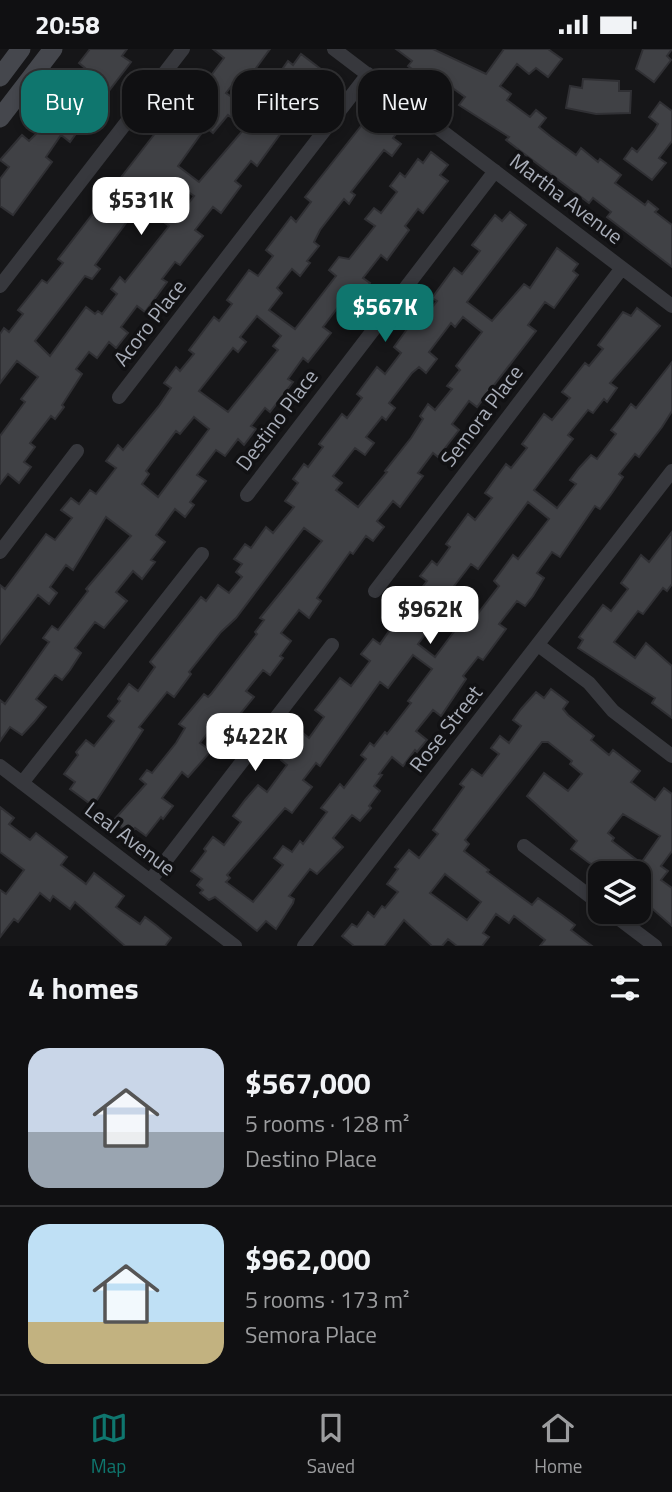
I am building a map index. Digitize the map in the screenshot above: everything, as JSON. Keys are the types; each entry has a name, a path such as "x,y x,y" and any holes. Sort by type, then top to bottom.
{"main road":[{"path":"0,77 21,49"},
{"path":"0,118 53,49"}],"street":[{"path":"0,286 183,49"},
{"name":"Martha Avenue","path":"334,49 363,70"},
{"name":"Acoro Place","path":"119,397 358,87"},
{"name":"Martha Avenue","path":"445,133 672,306"},
{"name":"Destino Place","path":"247,495 495,171"},
{"name":"Semora Place","path":"375,590 622,268"},
{"path":"0,552 77,451"},
{"name":"Rose Street","path":"304,946 672,471"},
{"path":"22,783 202,554"},
{"path":"150,881 332,645"},
{"path":"538,645 589,683 614,711 672,756"},
{"name":"Leal Avenue","path":"0,766 235,946"},
{"path":"524,846 588,895"},
{"path":"626,924 655,946"}],"building":[{"path":"90,49 127,49 122,56 131,62 122,70 108,92 108,70 84,70 85,68 79,63"},
{"path":"213,49 270,49 255,70 232,70 232,85 226,93 232,97 232,118 228,115 218,127 218,70 215,70 224,58"},
{"path":"396,49 433,49 486,74 504,49 548,49 562,59 548,77 536,68 529,74 517,64 500,86 511,94 507,100 530,117 536,110 546,118 539,127 550,136 576,155 581,148 598,162 600,159 621,175 615,183 645,205 648,201 658,209 655,212 672,225 672,267 607,217 611,212 593,198 589,203 506,140 509,137 459,105 465,97 452,88 452,70 413,70 408,66 412,61"},
{"path":"643,49 672,49 667,56 671,60 654,82 636,69"},
{"path":"301,54 322,70 282,70 288,61 293,65"},
{"path":"583,79 619,81 619,91 631,91 630,113 596,114 566,108 570,86 582,88"},
{"path":"660,102 672,111 672,141 659,158 666,163 652,180 624,159 632,148 637,152 654,131 658,124 649,117"},
{"path":"358,130 358,133 397,133 393,138 401,144 392,156 384,150 351,192 355,195 349,204 344,199 320,230 314,242 319,246 307,261 310,263 300,276 292,269 277,288 282,293 269,310 295,329 336,276 329,270 339,257 349,259 375,226 365,219 374,208 381,213 397,192 390,186 400,173 405,177 418,159 423,163 431,152 448,165 440,175 448,181 423,213 418,209 405,226 409,230 387,260 381,255 363,278 370,283 347,312 339,306 323,327 331,333 308,362 303,358 288,379 293,382 270,412 265,408 251,426 256,429 244,445 238,439 225,456 216,450 197,475 206,481 190,502 194,505 185,517 175,509 156,535 165,542 151,560 155,562 142,579 133,571 116,592 127,601 104,628 95,622 75,648 81,653 70,670 62,680 55,675 36,699 46,707 22,735 10,727 0,741 0,700 5,704 49,642 43,638 52,626 58,630 88,591 86,589 131,536 106,517 73,570 66,565 50,587 57,593 49,604 38,595 0,644 0,585 5,589 46,534 55,540 72,518 61,510 71,498 79,504 90,490 96,494 116,468 106,461 118,445 123,450 159,406 171,388 164,383 176,367 180,371 194,354 189,350 214,317 219,321 232,304 227,300 249,270 258,276 273,256 266,250 291,217 296,222 311,202 305,197","holes":["257,316 281,336 273,346 278,350 228,412 199,391 233,348 238,352 246,342 240,337","194,417 209,429 158,497 142,484 149,474 146,471 176,431 180,434"]},
{"path":"76,133 70,142 61,135 46,157 52,162 13,215 0,206 0,179 9,167 0,160 22,135 29,141 36,134"},
{"path":"155,133 202,133 178,166 199,182 241,133 281,133 257,166 251,161 235,181 241,186 221,213 213,207 195,230 203,236 180,265 175,262 162,279 167,282 145,312 137,306 121,327 128,333 116,348 109,342 97,358 89,352 76,369 82,374 62,405 64,407 55,419 51,416 30,443 35,447 24,462 31,467 19,483 8,474 0,484 0,436 25,402 21,399 38,377 17,361 0,383 0,334 4,328 9,332 23,314 18,310 42,280 47,283 63,263 58,259 101,203 109,208 127,186 119,180","holes":["171,180 194,196 177,218 171,213 164,222 169,226 125,282 120,277 111,289 117,294 102,314 98,311 95,314 86,307 50,356 35,341 85,276 92,279 100,269 95,265 157,181 165,188"]},
{"path":"510,212 526,225 467,302 492,321 524,284 530,288 557,248 578,264 573,271 578,275 554,308 545,302 528,325 536,331 477,407 469,401 452,424 459,430 438,457 433,453 418,473 423,476 400,507 393,501 377,521 384,527 373,541 366,536 353,554 350,552 317,598 321,601 309,618 299,610 281,633 291,641 280,656 283,658 270,675 263,670 246,691 254,697 228,729 217,721 200,743 211,751 188,777 182,772 162,798 173,806 163,819 161,817 146,836 135,828 130,835 113,821 146,784 140,779 147,770 152,773 176,743 185,728 179,724 204,694 208,697 211,694 257,634 255,632 264,620 260,618 322,541 304,528 236,618 221,632 189,672 191,674 174,697 167,692 139,727 143,730 93,806 70,789 75,782 64,774 78,755 76,752 86,740 94,746 114,721 108,716 120,701 118,699 129,684 138,691 155,667 150,662 201,597 206,601 218,585 229,593 242,577 236,572 242,564 234,559 245,544 251,548 266,527 273,533 294,507 285,501 298,483 293,479 304,464 308,467 323,447 319,444 342,414 347,418 362,398 357,394 377,367 385,374 401,353 394,347 416,317 421,321 437,301 432,298 454,268 462,274 480,251 472,245 495,215 502,221","holes":["463,317 482,332 456,366 460,370 447,386 452,389 435,410 428,404 420,416 423,419 411,438 358,507 336,490 342,483 333,476 355,448 365,455 374,443 366,437 382,417 386,420 395,408 389,403 412,373 419,367 426,373 437,359 429,352 451,323 455,327"]},
{"path":"637,308 660,326 610,383 617,388 607,402 604,399 593,413 588,410 568,435 573,439 534,490 557,508 576,484 570,480 579,468 591,455 597,459 616,434 611,430 631,404 636,408 672,362 672,411 662,427 639,457 635,454 619,474 623,477 612,493 600,509 595,506 560,557 552,552 537,573 544,578 533,596 525,606 517,601 499,624 506,629 483,660 478,657 463,676 466,679 441,716 433,710 416,731 427,740 403,766 392,757 374,786 380,791 369,806 371,808 360,821 352,815 333,838 343,847 317,874 310,869 289,896 294,899 293,903 276,929 266,921 257,931 215,897 209,900 200,893 203,890 197,885 202,879 191,871 206,851 204,849 213,837 224,845 241,822 233,816 258,785 267,792 287,765 281,760 299,730 309,738 324,717 315,710 340,678 351,686 370,661 361,654 373,639 380,644 394,624 402,631 421,604 414,598 427,581 420,576 432,561 437,565 450,547 446,544 468,514 475,520 492,498 485,493 506,464 511,468 527,448 522,444 544,414 552,420 570,398 562,392 585,363 589,366 603,349 598,345 623,312 631,316","holes":["528,502 549,519 518,559 513,555 494,581 499,586 469,625 441,603 471,564 478,569","439,616 456,629 435,657 418,644","413,655 432,669 387,734 385,732 374,746 370,743 361,755 366,759 344,788 340,784 321,808 327,812 303,844 300,841 292,852 283,846 274,858 283,865 253,902 226,882 230,878 227,875 285,808 292,813 312,787 303,780 316,763 320,766 380,682 388,688"]},
{"path":"672,532 672,584 667,591 663,588 643,614 638,611 614,642 635,658 646,643 672,666 672,718 652,703 655,698 578,648 583,640 579,637 603,605 611,611 628,589 621,583 641,555 649,562"},
{"path":"551,689 568,702 563,709 568,715 594,736 591,740 609,755 613,750 640,771 631,782 655,800 664,788 672,794 672,851 661,866 668,871 661,880 672,888 672,926 651,908 651,861 642,861 660,836 623,814 608,833 614,838 612,841 638,861 588,862 571,849 577,841 527,796 544,773 568,791 582,774 570,764 572,761 548,742 542,742 465,840 469,844 464,851 489,870 487,872 532,905 538,898 562,915 575,925 571,930 592,946 540,946 545,940 514,916 509,923 496,914 483,933 489,937 482,946 457,946 448,939 442,946 432,946 404,920 384,946 354,946 342,936 352,924 357,927 368,912 374,917 398,892 387,884 398,869 395,867 409,850 419,858 438,834 433,830 464,787 460,784 472,769 482,776 499,754 491,748 500,736 509,743 521,726 513,720 536,692 544,698","holes":["445,874 481,902 467,920 430,893"]},
{"path":"0,807 14,818 9,824 30,840 36,833 67,857 61,865 86,884 94,873 124,896 116,907 140,924 145,917 157,926 171,938 165,946 125,946 75,902 70,909 53,896 50,901 40,893 18,922 14,919 0,937 0,890 6,894 24,870 0,852"}]}
